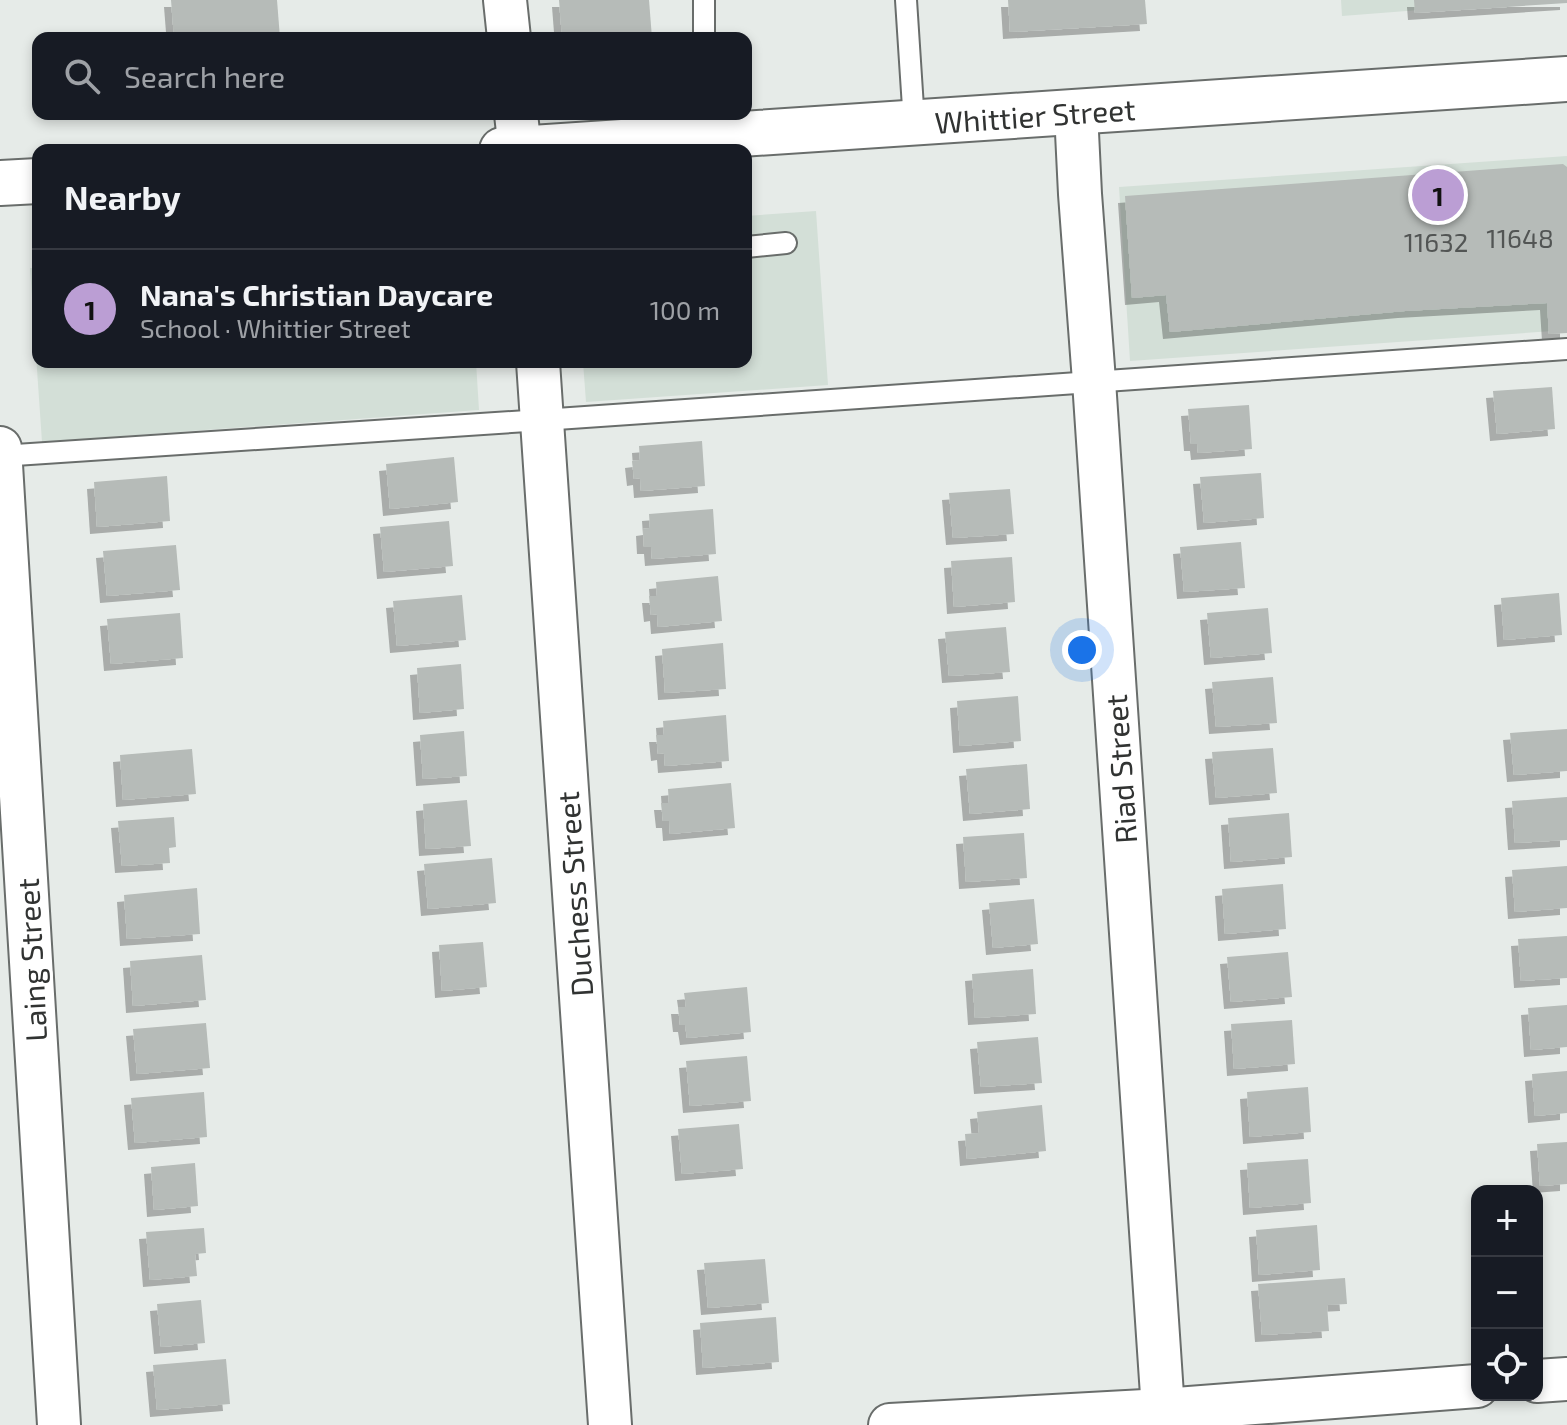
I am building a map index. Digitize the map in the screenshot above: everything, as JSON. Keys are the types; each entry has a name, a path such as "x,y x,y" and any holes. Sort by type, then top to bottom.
{"street":[{"path":"505,0 508,32"},
{"name":"Whittier Street","path":"630,144 712,134 1567,79"},
{"name":"Riad Street","path":"1076,112 1164,1417"},
{"name":"Whittier Street","path":"515,141 560,144"},
{"path":"0,183 32,181"},
{"name":"Duchess Street","path":"538,368 610,1425"},
{"name":"Laing Street","path":"0,448 59,1425"},
{"path":"1543,1381 1567,1379"},
{"path":"890,1425 1164,1417 1471,1387"}],"lane":[{"path":"704,0 704,32"},
{"path":"906,0 914,123"},
{"path":"752,246 786,243"},
{"path":"0,456 1567,349"}],"shaded area":[{"path":"1341,0 1548,0 1342,16"},
{"path":"1567,156 1567,330 1130,361 1119,187"},
{"path":"816,211 828,385 586,402 583,368 752,368 752,216"},
{"path":"37,368 476,368 479,410 42,442"}],"building":[{"path":"171,0 277,0 280,32 174,32"},
{"path":"559,0 649,0 652,32 562,32"},
{"path":"1008,0 1145,0 1147,24 1010,32"},
{"path":"1414,0 1567,0 1567,3 1415,13"},
{"path":"1563,164 1567,167 1567,333 1549,334 1547,303 1405,311 1170,332 1166,295 1132,298 1125,196"},
{"path":"1552,387 1555,429 1497,434 1493,391"},
{"path":"1249,405 1252,449 1198,453 1197,444 1191,444 1188,409"},
{"path":"702,441 705,486 641,491 640,478 634,479 632,461 640,460 639,446"},
{"path":"454,457 458,502 390,509 386,464"},
{"path":"1261,473 1264,518 1204,523 1200,477"},
{"path":"167,476 170,521 97,527 94,482"},
{"path":"1010,489 1014,534 953,538 949,493"},
{"path":"713,509 716,554 652,559 651,547 644,547 643,529 650,528 649,514"},
{"path":"449,521 453,566 384,572 380,527"},
{"path":"1241,542 1245,588 1184,592 1180,547"},
{"path":"176,545 180,590 107,596 103,551"},
{"path":"1012,557 1015,602 954,607 951,561"},
{"path":"718,576 722,621 658,627 657,614 651,615 649,596 657,596 656,582"},
{"path":"1559,593 1562,635 1504,640 1501,598"},
{"path":"462,595 466,640 397,646 393,601"},
{"path":"1268,608 1272,653 1211,658 1207,613"},
{"path":"180,613 183,658 111,664 107,619"},
{"path":"1006,627 1010,672 949,676 945,632"},
{"path":"723,643 726,689 665,693 662,649"},
{"path":"461,664 464,709 420,713 417,668"},
{"path":"1273,677 1277,723 1216,727 1212,682"},
{"path":"1018,696 1021,741 960,746 957,701"},
{"path":"726,715 729,761 665,766 664,753 658,754 656,735 664,735 663,721"},
{"path":"1567,729 1567,771 1514,775 1510,733"},
{"path":"464,731 467,776 423,779 420,735"},
{"path":"1273,748 1277,793 1216,798 1212,752"},
{"path":"192,749 196,794 123,800 120,755"},
{"path":"1027,764 1030,809 970,814 966,769"},
{"path":"731,783 735,828 670,834 669,821 663,821 661,803 669,803 668,789"},
{"path":"1567,797 1567,840 1515,843 1512,801"},
{"path":"467,800 471,846 426,849 423,804"},
{"path":"1289,813 1292,857 1231,862 1228,818"},
{"path":"174,817 176,847 169,848 170,863 122,866 118,821"},
{"path":"1024,833 1027,878 966,882 963,837"},
{"path":"492,858 496,903 428,909 424,864"},
{"path":"1567,866 1567,908 1515,912 1512,870"},
{"path":"1283,884 1286,929 1225,934 1222,889"},
{"path":"197,888 200,934 127,939 124,895"},
{"path":"1034,899 1038,944 993,948 989,903"},
{"path":"1567,936 1567,978 1521,981 1518,939"},
{"path":"483,942 487,987 442,991 439,945"},
{"path":"1288,952 1292,997 1231,1002 1227,957"},
{"path":"202,955 206,1000 133,1006 130,961"},
{"path":"1033,969 1036,1014 975,1018 972,974"},
{"path":"747,987 751,1032 687,1038 685,1025 680,1025 678,1007 686,1007 684,993"},
{"path":"1567,1005 1567,1047 1531,1050 1528,1008"},
{"path":"1292,1020 1295,1064 1234,1069 1231,1024"},
{"path":"206,1023 210,1068 137,1074 133,1029"},
{"path":"1038,1037 1042,1083 981,1087 977,1042"},
{"path":"747,1056 751,1101 690,1106 686,1061"},
{"path":"1567,1071 1567,1113 1535,1116 1532,1074"},
{"path":"1308,1087 1311,1132 1250,1137 1247,1092"},
{"path":"204,1092 207,1137 135,1143 131,1098"},
{"path":"1042,1105 1046,1151 967,1159 965,1134 979,1133 977,1112"},
{"path":"739,1124 743,1169 682,1174 678,1129"},
{"path":"1567,1142 1567,1184 1540,1185 1537,1144"},
{"path":"1308,1159 1311,1203 1250,1208 1247,1163"},
{"path":"195,1163 198,1206 154,1210 151,1167"},
{"path":"1317,1225 1320,1270 1259,1275 1256,1230"},
{"path":"204,1228 206,1253 195,1254 197,1276 150,1280 146,1232"},
{"path":"765,1259 769,1303 708,1308 704,1263"},
{"path":"1345,1278 1347,1304 1327,1305 1329,1331 1262,1335 1258,1284"},
{"path":"201,1300 205,1343 161,1347 157,1304"},
{"path":"776,1317 779,1362 703,1368 700,1323"},
{"path":"226,1359 230,1404 157,1410 153,1365"}],"place":[{"name":"Nana's Christian Daycare","path":"1438,195"}]}
